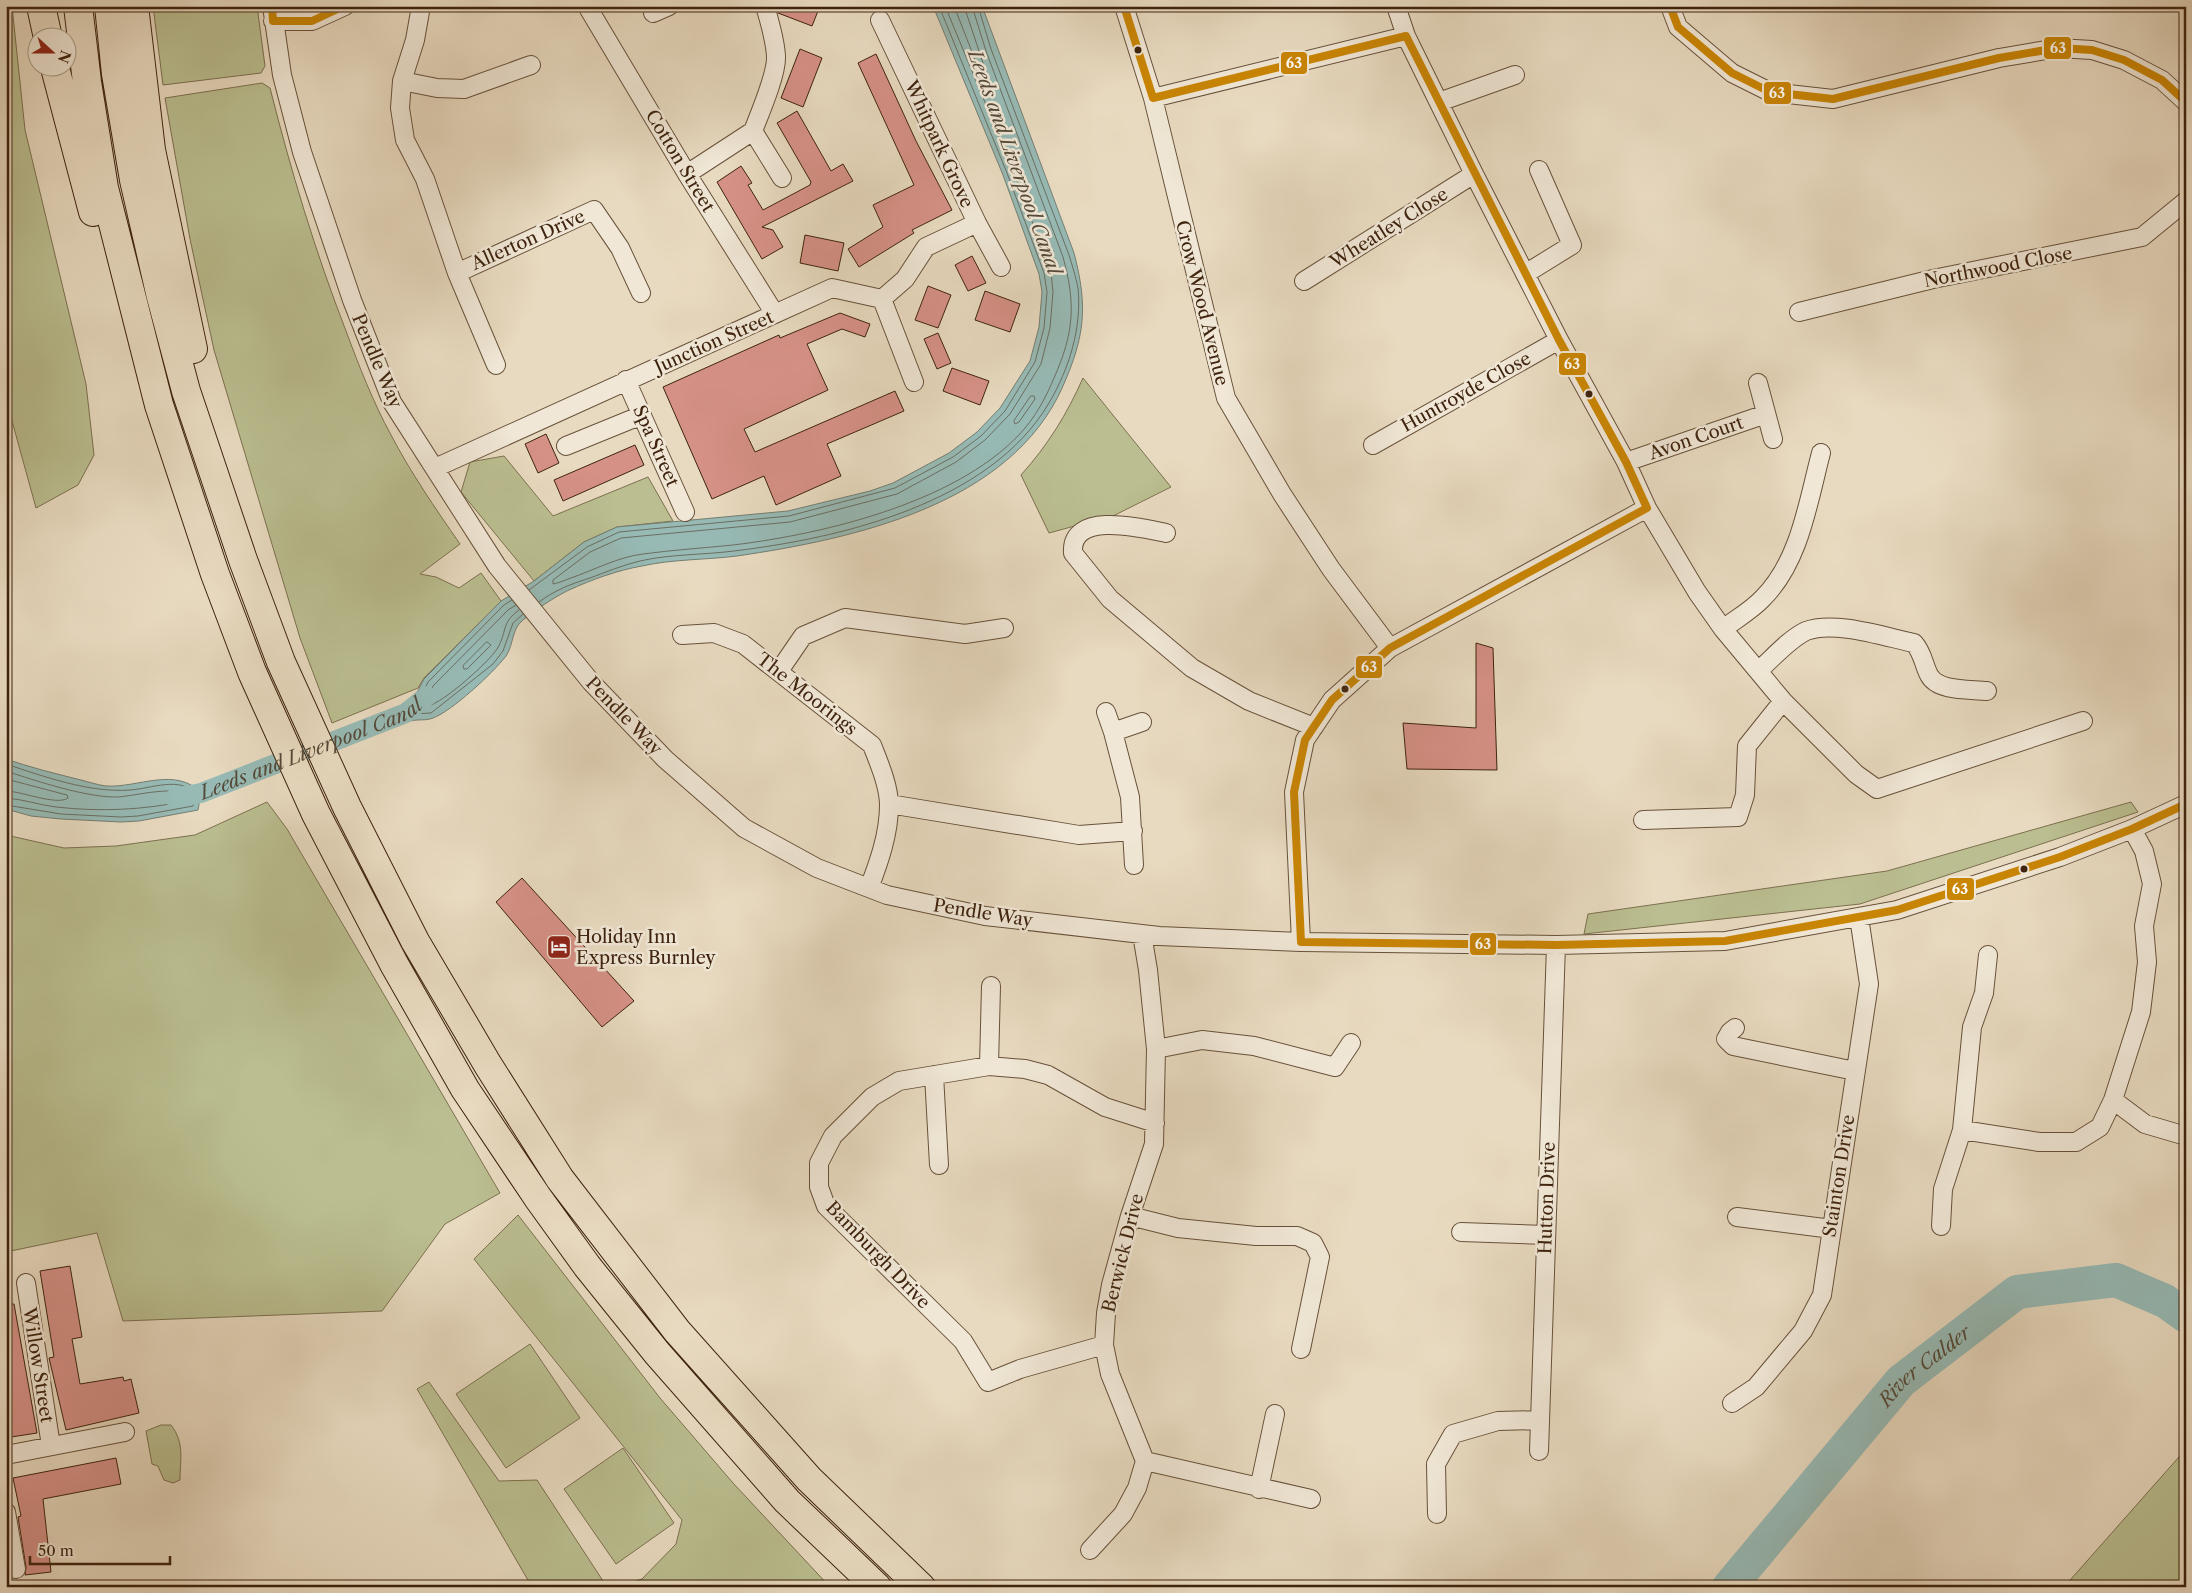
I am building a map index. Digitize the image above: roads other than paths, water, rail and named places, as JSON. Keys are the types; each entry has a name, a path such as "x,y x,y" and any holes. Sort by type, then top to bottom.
{"highway":[{"path":"41,6 46,28"},
{"path":"78,6 87,82 104,188 158,405 196,520 252,672 316,814 394,964 465,1089 565,1236 658,1353 787,1501 877,1587"},
{"path":"109,6 116,74 134,180 163,306 186,391 243,560 282,662 347,807 415,941 488,1065 560,1179 677,1331 809,1479 921,1587"},
{"path":"134,6 151,150 198,370 204,443"},
{"path":"58,78 136,380 167,468 196,520"}],"street":[{"path":"273,14 312,21 345,6"},
{"name":"Allerton Drive","path":"421,6 416,40 402,81 400,108 404,140 425,179 457,273 496,366"},
{"name":"Cotton Street","path":"588,6 687,174 775,314"},
{"path":"653,13 669,6"},
{"path":"687,174 753,131 764,103 776,58 765,6"},
{"name":"Crow Wood Avenue","path":"1124,6 1153,98 1226,398 1282,494 1331,569 1390,648"},
{"path":"1396,6 1406,36 1474,174 1559,340 1626,462 1647,508 1697,592 1723,628 1783,701 1856,774 1878,789 2082,721"},
{"path":"1670,6 1678,27 1732,73 1770,92 1834,99 2000,58 2058,48 2092,50 2124,60 2162,80 2186,102"},
{"name":"Pendle Way","path":"273,14 282,75 302,152 352,300 392,402 498,566 590,682 665,759 744,828 817,868 887,895 985,916 1142,934 1300,942 1556,945 1725,941 1897,910 1962,890 2132,829 2186,804"},
{"name":"Whitpark Grove","path":"880,20 1000,267"},
{"path":"1153,98 1406,36"},
{"path":"402,81 437,88 464,89 532,65"},
{"path":"1439,102 1515,75"},
{"path":"753,131 782,178"},
{"path":"1525,274 1572,245 1539,170"},
{"name":"Wheatley Close","path":"1304,282 1474,174"},
{"name":"Northwood Close","path":"1799,312 1933,279 2142,237 2186,201"},
{"name":"Allerton Drive","path":"457,273 594,210 620,248 641,293"},
{"path":"914,382 882,299 905,279 926,247 977,223"},
{"name":"Junction Street","path":"435,468 832,288 882,299"},
{"name":"Huntroyde Close","path":"1373,445 1559,340"},
{"name":"Spa Street","path":"626,380 685,512"},
{"name":"Avon Court","path":"1758,384 1773,439"},
{"name":"Avon Court","path":"1626,462 1766,414"},
{"path":"566,446 642,415"},
{"path":"1723,628 1763,598 1786,566 1799,536 1821,453"},
{"path":"1300,942 1294,792 1305,740 1332,700 1390,648 1647,508"},
{"path":"1166,534 1129,526 1090,528 1076,537 1072,545 1073,554 1110,599 1192,668 1249,701 1314,727"},
{"path":"779,671 803,636 845,618 965,634 1004,628"},
{"path":"1758,671 1805,632 1823,628 1844,629 1914,643 1920,650 1928,673 1934,683 1945,687 1987,691"},
{"name":"The Moorings","path":"682,635 714,634 743,644 872,745 880,765 889,804 882,854 869,888"},
{"path":"1643,820 1738,817 1745,794 1747,746 1783,701"},
{"path":"1106,712 1127,781 1133,831 1134,865"},
{"path":"1113,732 1142,722"},
{"path":"889,804 1079,835 1106,835 1133,831"},
{"path":"1962,1130 2039,1142 2076,1142 2100,1127 2113,1100 2141,1012 2147,962 2144,926 2152,884 2144,851 2132,829"},
{"name":"Stainton Drive","path":"1732,1403 1756,1387 1803,1331 1822,1294 1869,984 1859,917"},
{"name":"Berwick Drive","path":"1142,934 1156,1049 1154,1144 1130,1216 1111,1285 1106,1313 1104,1345 1110,1374 1145,1461"},
{"name":"Hutton Drive","path":"1539,1451 1556,945"},
{"path":"1941,1226 1943,1189 1962,1130 1968,1053 1972,1027 1984,993 1988,955"},
{"path":"989,1066 991,986"},
{"path":"1735,1028 1730,1032 1726,1040 1733,1046 1855,1071"},
{"path":"1156,1049 1202,1040 1254,1046 1335,1067 1351,1043"},
{"name":"Bamburgh Drive","path":"1104,1345 1020,1369 988,1382 963,1341 826,1206 819,1187 818,1163 833,1136 872,1097 899,1081 989,1066 1025,1069 1048,1075 1105,1106 1154,1123"},
{"path":"934,1075 939,1165"},
{"path":"2113,1100 2145,1124 2186,1136"},
{"path":"1130,1216 1178,1228 1256,1236 1297,1236 1313,1242 1320,1258 1301,1349"},
{"path":"1737,1217 1832,1229"},
{"path":"1461,1232 1546,1235"},
{"name":"Willow Street","path":"26,1283 51,1446"},
{"path":"1258,1489 1275,1414"},
{"path":"1437,1514 1436,1464 1453,1434 1498,1421 1540,1420"},
{"path":"6,1455 125,1432"},
{"path":"1090,1550 1123,1514 1137,1488 1145,1461 1258,1489 1311,1499"},
{"path":"6,1512 16,1569"}],"water":[{"path":"933,6 982,6 1074,253 1081,289 1082,321 1080,336 1063,386 1039,427 1006,460 968,488 924,509 877,526 830,539 782,549 737,556 666,562 633,568 605,576 569,590 540,607 520,623 515,630 506,656 461,700 433,718 410,721 406,713 424,679 501,601 534,581 584,542 617,527 788,511 870,491 893,483 949,453 977,432 1000,408 1030,361 1039,327 1042,292 1039,274 1003,175"},
{"path":"6,759 106,786 168,779 180,781 191,785 201,793 198,810 139,821 121,822 31,816 6,809"}],"waterway":[{"name":"Leeds and Liverpool Canal","path":"175,798 201,793 406,713 427,696"},
{"name":"River Calder","path":"1729,1587 1901,1381 2017,1292 2116,1280 2165,1301 2186,1316"}],"place":[{"name":"Holiday Inn Express Burnley","path":"559,947"}]}
